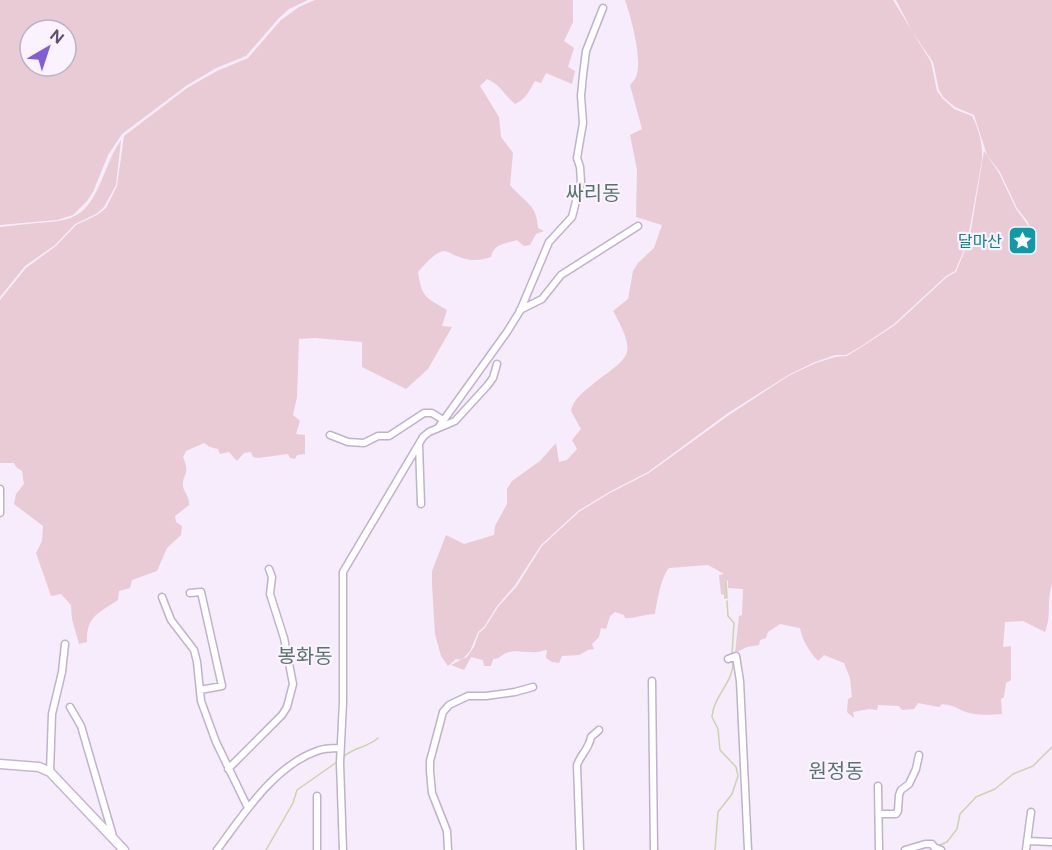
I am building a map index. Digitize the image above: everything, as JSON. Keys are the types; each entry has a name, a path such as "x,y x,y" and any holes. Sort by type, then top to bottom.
{"street":[{"path":"438,428 488,361 519,311 549,242 572,217 581,183 577,158 583,123 581,96 586,51 603,8"},
{"path":"519,311 543,299 561,275 638,226"},
{"path":"343,850 340,755 343,702 343,572 419,445 429,432 455,421 493,378 497,364"},
{"path":"330,435 348,442 364,442 378,436 389,436 424,413 432,413 443,420"},
{"path":"419,445 421,504"},
{"path":"0,489 0,513"},
{"path":"228,769 282,715 287,707 293,684 284,638 270,594 272,577 269,569"},
{"path":"190,593 201,591 222,686 200,690"},
{"path":"162,597 171,620 194,650 201,701 216,742 248,808"},
{"path":"50,772 52,714 62,672 65,644"},
{"path":"728,659 736,656 740,681 748,850"},
{"path":"652,681 654,850"},
{"path":"448,850 447,831 432,793 430,771 430,761 443,712 449,705 468,696 516,692 533,687"},
{"path":"70,708 81,726 114,840"},
{"path":"580,850 577,765 579,758 589,747 591,737 599,730"},
{"path":"217,850 266,787 303,757 318,750 340,755"},
{"path":"879,814 896,814 898,811 899,795 901,790 909,784 916,770 918,755"},
{"path":"0,764 39,767 50,772 124,850"},
{"path":"878,786 879,850"},
{"path":"317,796 317,850"},
{"path":"1026,850 1031,812"},
{"path":"1027,841 1052,842"},
{"path":"905,850 925,844 936,847"}],"shaded area":[{"path":"0,0 308,0 289,9 279,18 246,56 216,68 186,86 122,134 108,155 87,201 73,215 57,220 0,225"},
{"path":"315,0 573,0 573,22 564,41 574,48 568,67 575,71 572,84 546,73 541,83 535,81 525,97 515,104 492,81 487,79 480,86 499,117 501,137 513,153 510,185 532,208 538,228 544,231 536,234 530,245 524,246 517,240 504,243 492,252 491,257 482,259 465,259 444,251 437,253 420,269 418,272 423,292 447,310 442,326 452,327 428,369 406,389 362,367 362,342 299,339 297,397 293,415 300,421 296,434 305,435 305,454 297,455 295,459 290,458 288,454 258,458 253,457 251,452 244,453 237,461 229,452 220,454 218,449 204,443 186,451 183,457 186,471 183,486 189,505 175,516 176,522 182,526 181,535 167,548 157,571 132,580 130,588 119,591 118,600 95,616 89,626 87,642 79,644 72,619 71,605 61,594 51,596 36,553 42,541 43,526 14,504 16,494 24,484 22,471 14,463 0,463 0,300 26,268 56,246 76,225 106,208 117,186 124,136 187,88 217,71 248,58 281,20 299,7"},
{"path":"625,0 893,0 931,62 937,91 954,109 972,116 979,132 982,160 967,243 955,271 946,276 894,324 846,355 835,355 790,374 728,413 648,472 578,511 541,545 515,585 478,632 470,651 462,660 456,659 448,666 441,656 435,634 432,584 432,571 446,535 464,544 494,535 495,526 507,504 507,489 512,481 540,461 556,443 559,462 567,460 577,449 572,440 581,429 571,411 572,407 582,394 620,363 625,356 626,340 613,311 628,299 633,271 654,248 662,225 636,217 637,170 630,135 642,129 630,85 636,77 638,60 633,27"},
{"path":"896,0 1052,0 1052,584 1045,632 1023,621 1005,622 1003,647 1011,646 1011,680 1006,683 1004,697 1001,699 1002,714 976,714 942,704 939,707 918,703 914,709 902,710 899,706 878,705 877,710 853,712 854,718 847,712 848,699 852,697 850,678 844,663 824,655 818,661 807,646 800,628 780,624 768,632 766,638 760,640 759,645 747,647 735,653 739,616 742,615 743,589 728,588 726,580 726,599 724,599 724,595 721,594 719,575 724,574 708,565 669,568 658,596 655,614 625,618 624,615 615,612 610,616 606,629 601,628 599,637 592,644 594,649 579,655 562,656 559,663 546,658 547,650 510,652 493,659 491,666 484,666 483,660 471,657 464,670 451,665 467,657 479,633 517,586 542,546 579,512 649,473 729,415 790,375 816,363 847,356 860,348 895,325 947,277 956,272 968,243 984,151 999,173 1016,209 1030,228 1017,208 1000,172 987,155 974,115 955,107 943,97 939,90 933,62 912,31"},
{"path":"121,140 116,185 104,207 96,214 75,224 55,245 25,266 0,297 0,227 63,220 84,210 95,194"}],"waterway":[{"path":"726,581 727,598"},
{"path":"727,601 728,616 734,623 732,654"},
{"path":"715,850 718,812 732,794 738,776 736,767 720,750 718,729 712,717 716,702 731,675 733,660"},
{"path":"343,757 378,738"},
{"path":"938,846 947,842 957,829 960,814 976,797 995,789 1013,774 1033,766 1052,747"},
{"path":"266,850 293,803 297,790 337,762"}],"place":[{"name":"달마산","path":"1023,241"}],"district":[{"name":"싸리동","path":"593,193"},
{"name":"봉화동","path":"305,656"},
{"name":"원정동","path":"836,771"}]}
